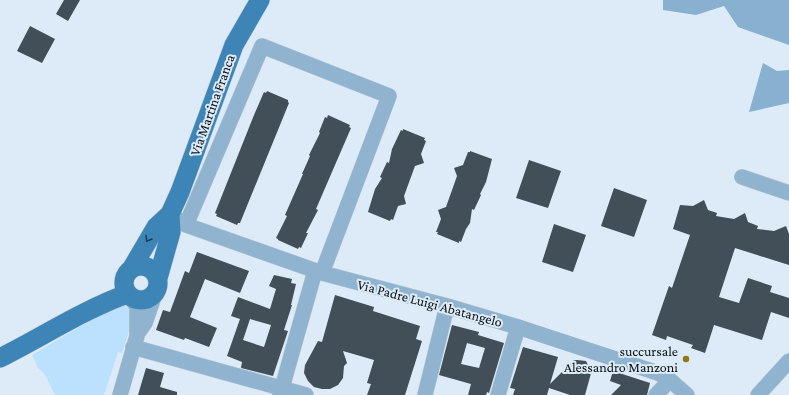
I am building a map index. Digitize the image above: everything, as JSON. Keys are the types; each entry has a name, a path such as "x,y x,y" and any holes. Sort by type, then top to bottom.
{"main road":[{"name":"Via Martina Franca","path":"74,319 128,272 156,227 170,214 234,45 260,0"},
{"name":"Via Martina Franca","path":"156,286 171,232 170,214"},
{"path":"137,266 147,267 155,274 156,286 151,298 141,301 129,296 123,285 128,272 137,266"},
{"name":"Via Martina Franca","path":"0,358 114,299 129,296"}],"street":[{"path":"186,225 262,46 388,96 319,272 281,391"},
{"path":"742,177 789,193"},
{"name":"Via Padre Luigi Abatangelo","path":"170,214 186,225 319,272 447,306 518,327 658,373 670,380 687,395"},
{"path":"135,342 145,324 156,286"},
{"path":"120,395 135,342 137,307 129,296"},
{"path":"425,395 447,306"},
{"path":"498,395 518,327"},
{"path":"135,342 281,391 306,395"},
{"path":"758,395 789,360"},
{"path":"656,395 670,380"}],"shaded area":[{"path":"663,0 789,0 789,45 738,27 724,6 696,15 663,10"},
{"path":"763,63 777,71 789,70 789,103 749,112"},
{"path":"117,305 125,306 129,310 131,316 129,332 122,353 118,352 104,395 55,395 44,373 38,368 32,355"}],"building":[{"path":"64,0 80,0 68,21 56,14"},
{"path":"30,26 55,39 42,63 17,51"},
{"path":"267,91 288,100 289,103 240,223 237,225 216,216 217,214 215,213 254,115 264,92 266,93"},
{"path":"328,115 350,125 349,127 351,128 316,209 318,210 306,233 308,233 301,248 299,247 298,249 276,238 287,216 285,215 303,174 310,156 309,155 320,133 319,132 325,117 327,118"},
{"path":"403,129 425,138 424,140 426,141 421,154 424,163 415,166 404,196 406,204 398,206 393,220 391,219 390,221 368,212 375,189 382,178 380,177 387,162 389,163 392,149 401,130 403,131"},
{"path":"470,151 492,159 486,182 480,194 481,195 474,210 472,209 470,223 461,242 459,241 459,243 437,234 438,232 436,232 441,219 438,210 446,207 457,176 454,168 463,165 468,152"},
{"path":"529,160 561,171 548,208 516,198"},
{"path":"614,188 647,200 634,237 601,226"},
{"path":"704,200 708,210 717,213 716,216 734,219 745,213 748,222 758,226 757,229 774,231 786,226 789,234 789,265 735,248 719,297 739,303 748,278 772,286 770,292 789,298 789,318 771,312 762,340 714,325 705,353 691,348 693,345 667,336 666,340 652,335 669,286 672,288 690,235 673,229 680,205 693,206"},
{"path":"554,224 586,235 573,272 542,262"},
{"path":"197,252 249,271 240,293 205,279 190,317 217,328 209,347 185,338 184,340 156,330 163,310 170,312 185,271 189,273"},
{"path":"274,275 292,279 291,283 296,284 292,305 284,330 288,331 273,376 241,368 242,362 227,356 240,319 231,316 238,297 270,309 276,289 269,286","holes":["250,319 271,325 264,347 243,340"]},
{"path":"335,295 374,307 373,311 420,326 416,339 422,341 405,395 367,395 371,384 367,383 374,360 343,351 347,363 344,366 343,378 338,385 330,389 322,389 314,387 308,381 304,373 305,365 318,341 322,342"},
{"path":"452,325 479,332 478,335 504,343 489,393 487,392 486,395 468,395 471,384 439,375","holes":["467,343 485,348 479,368 461,364"]},
{"path":"523,347 558,357 550,384 574,360 586,361 588,365 593,366 585,395 570,395 549,388 547,395 513,395 515,389 510,388"},
{"path":"146,368 164,373 160,387 177,392 177,395 138,395"},
{"path":"613,371 650,383 647,395 611,395 621,385 610,381"}],"place":[{"name":"succursale Alessandro Manzoni","path":"686,359"}]}
